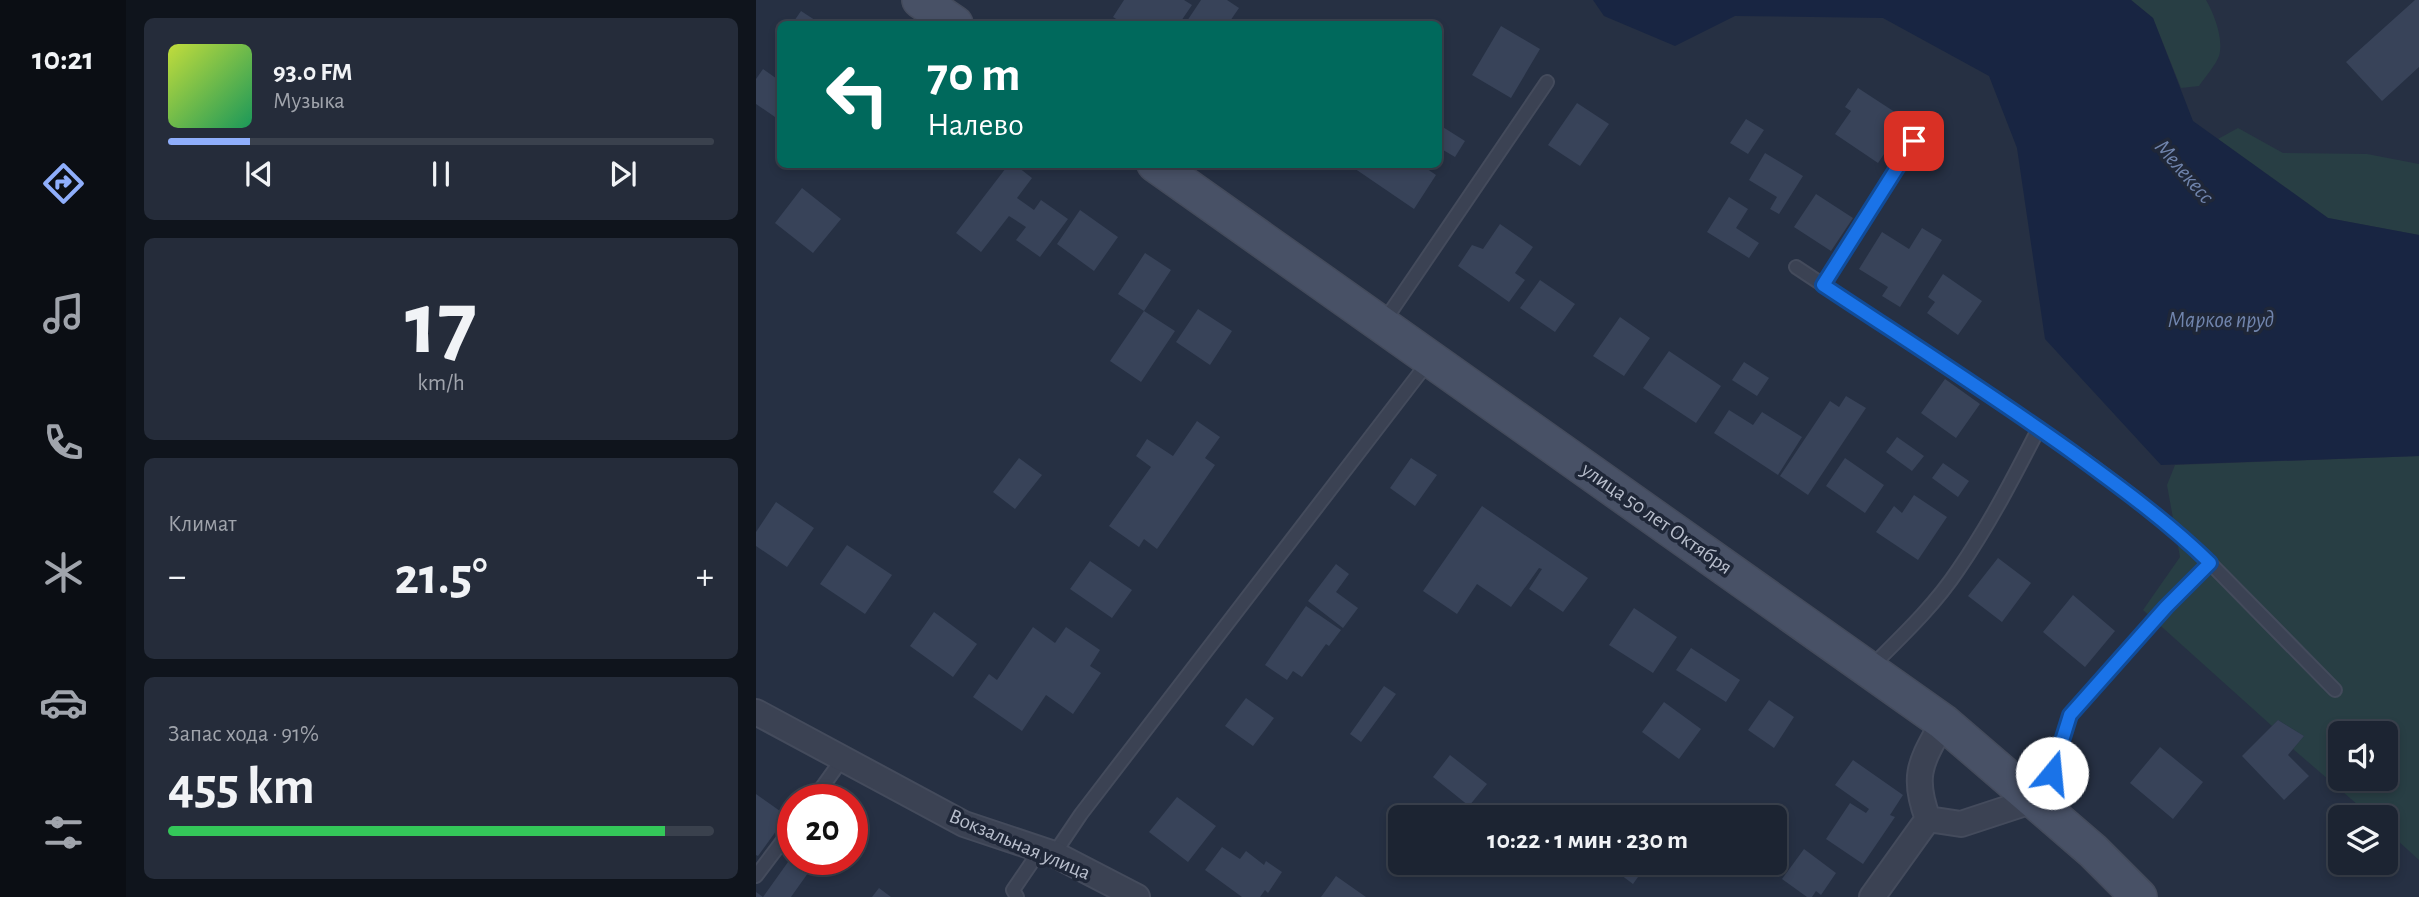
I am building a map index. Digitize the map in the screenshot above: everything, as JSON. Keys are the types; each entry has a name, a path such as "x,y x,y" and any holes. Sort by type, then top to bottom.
{"main road":[{"path":"920,0 951,21"},
{"name":"улица 50 лет Октября","path":"1161,168 1943,722 2093,851 2139,897"}],"street":[{"name":"Вокзальная улица","path":"756,712 964,824 1048,851 1137,897"},
{"path":"1928,819 1920,797 1921,764 1943,722"},
{"path":"1928,819 1961,824 2034,800"},
{"path":"1872,897 1928,819"}],"lane":[{"path":"1382,324 1547,82"},
{"path":"1823,285 1914,141"},
{"path":"1796,267 2039,428 2136,499 2184,538 2335,690"},
{"path":"1017,897 1013,890 1081,814 1432,358"},
{"path":"1870,669 1914,624 1957,572 2006,493 2039,428"},
{"path":"2034,800 2052,773 2070,715 2166,607 2210,563"},
{"path":"824,784 843,758"},
{"path":"756,876 777,848"}],"green space":[{"path":"2131,0 2206,0 2217,27 2220,49 2215,64 2199,86 2181,88 2153,18"},
{"path":"2238,128 2283,153 2367,154 2419,164 2419,235 2328,218 2218,139"},
{"path":"2419,456 2419,860 2398,841 2398,805 2358,805 2342,791 2398,791 2398,721 2328,721 2328,779 2293,749 2304,736 2278,720 2272,726 2143,610 2180,557 2167,485 2175,465"}],"water":[{"name":"Марков пруд","path":"1593,0 2131,0 2153,18 2193,121 2328,218 2419,235 2419,456 2161,465 2045,339 2017,148 1989,76 1883,18 1735,16 1675,46 1604,16"}],"building":[{"path":"1124,0 1184,0 1192,5 1181,21 1119,21 1113,17"},
{"path":"1201,0 1227,0 1239,8 1230,21 1187,21"},
{"path":"2415,0 2419,0 2419,67 2382,101 2346,62"},
{"path":"801,11 816,21 794,21"},
{"path":"1501,26 1540,49 1511,98 1472,75"},
{"path":"763,69 777,79 775,117 756,104 756,79"},
{"path":"1858,88 1907,120 1878,163 1835,134 1851,111 1845,107"},
{"path":"1577,103 1609,124 1580,166 1548,145"},
{"path":"1746,119 1764,130 1748,154 1730,143"},
{"path":"1442,127 1465,141 1455,157 1442,149"},
{"path":"1765,153 1803,176 1779,214 1770,209 1777,197 1749,180"},
{"path":"1006,168 1019,168 1032,178 1017,198 1034,210 1041,200 1068,219 1040,257 1016,240 1026,227 1009,216 981,252 956,233"},
{"path":"1354,168 1426,168 1436,175 1414,209"},
{"path":"802,188 841,219 813,253 775,223"},
{"path":"1816,194 1853,218 1831,251 1794,227"},
{"path":"1729,197 1748,209 1736,228 1759,243 1749,258 1707,232"},
{"path":"1080,210 1118,237 1094,271 1057,244"},
{"path":"1500,224 1533,247 1515,273 1525,280 1509,302 1458,266 1472,245 1483,249"},
{"path":"1922,228 1942,240 1900,307 1882,296 1888,287 1859,269 1882,232 1909,249"},
{"path":"1145,253 1171,270 1144,311 1118,294"},
{"path":"1943,274 1982,301 1958,335 1927,313 1935,302 1928,297"},
{"path":"1540,280 1575,304 1555,332 1520,308"},
{"path":"1198,309 1232,331 1210,365 1176,342"},
{"path":"1144,311 1175,331 1141,382 1110,361"},
{"path":"1620,317 1650,338 1624,376 1593,356"},
{"path":"1669,351 1721,386 1696,423 1643,388"},
{"path":"1744,362 1769,378 1757,396 1732,380"},
{"path":"1945,379 1980,404 1956,438 1921,413"},
{"path":"1846,396 1866,408 1808,495 1780,476 1830,401 1839,407"},
{"path":"1729,410 1753,425 1762,412 1802,437 1778,475 1714,433"},
{"path":"1197,421 1220,437 1205,458 1215,465 1157,549 1144,539 1139,547 1109,526 1151,467 1136,456 1147,439 1173,456"},
{"path":"1897,437 1924,456 1912,471 1886,452"},
{"path":"1019,458 1042,475 1015,509 993,492"},
{"path":"1411,458 1437,475 1415,506 1390,488"},
{"path":"1845,458 1884,485 1865,513 1826,486"},
{"path":"1943,463 1969,481 1958,497 1932,478"},
{"path":"1914,495 1947,517 1918,560 1876,532 1894,506 1902,513"},
{"path":"776,502 814,528 787,567 756,546 756,532"},
{"path":"1482,506 1588,578 1563,612 1529,589 1542,569 1539,568 1511,607 1477,584 1457,614 1423,591"},
{"path":"847,545 892,575 865,614 820,584"},
{"path":"1998,558 2031,583 2002,622 1968,596"},
{"path":"1090,561 1132,590 1112,618 1070,589"},
{"path":"1336,564 1349,574 1336,592 1358,608 1343,628 1308,601"},
{"path":"2073,595 2115,631 2085,667 2043,632"},
{"path":"1306,606 1341,630 1329,646 1326,644 1302,677 1293,671 1287,680 1265,665"},
{"path":"1634,608 1677,637 1653,673 1609,645"},
{"path":"934,612 977,644 953,677 910,646"},
{"path":"1033,627 1055,643 1066,627 1100,650 1090,666 1101,673 1073,714 1046,695 1022,731 973,697 989,674 997,680"},
{"path":"1691,648 1740,680 1726,702 1676,670"},
{"path":"1384,686 1396,694 1361,742 1350,734"},
{"path":"1246,698 1274,718 1253,746 1225,726"},
{"path":"1769,700 1794,717 1774,748 1748,730"},
{"path":"1664,702 1701,729 1679,759 1642,732"},
{"path":"2278,720 2304,736 2288,755 2309,776 2284,800 2242,756"},
{"path":"2160,747 2203,782 2173,819 2130,783"},
{"path":"1450,755 1487,784 1468,805 1433,777"},
{"path":"1853,760 1903,795 1890,815 1895,817 1863,864 1826,839 1850,803 1866,813 1869,809 1835,785"},
{"path":"756,794 777,809 777,830 758,856"},
{"path":"1177,797 1216,826 1188,862 1149,832"},
{"path":"1222,847 1240,859 1246,851 1264,865 1266,861 1282,872 1268,893 1265,890 1260,897 1242,897 1205,870"},
{"path":"1804,849 1836,873 1821,895 1816,891 1812,897 1807,897 1782,879"},
{"path":"779,875 807,875 791,897 763,897"},
{"path":"1621,875 1639,875 1633,884"},
{"path":"1336,876 1366,897 1321,897"},
{"path":"879,888 891,897 872,897"}],"route":[{"path":"1914,141 1823,285 2039,428 2126,492 2184,538 2210,563 2166,607 2070,715 2052,773"}],"water label":[{"name":"Мелекесс","path":"2185,171"}]}
